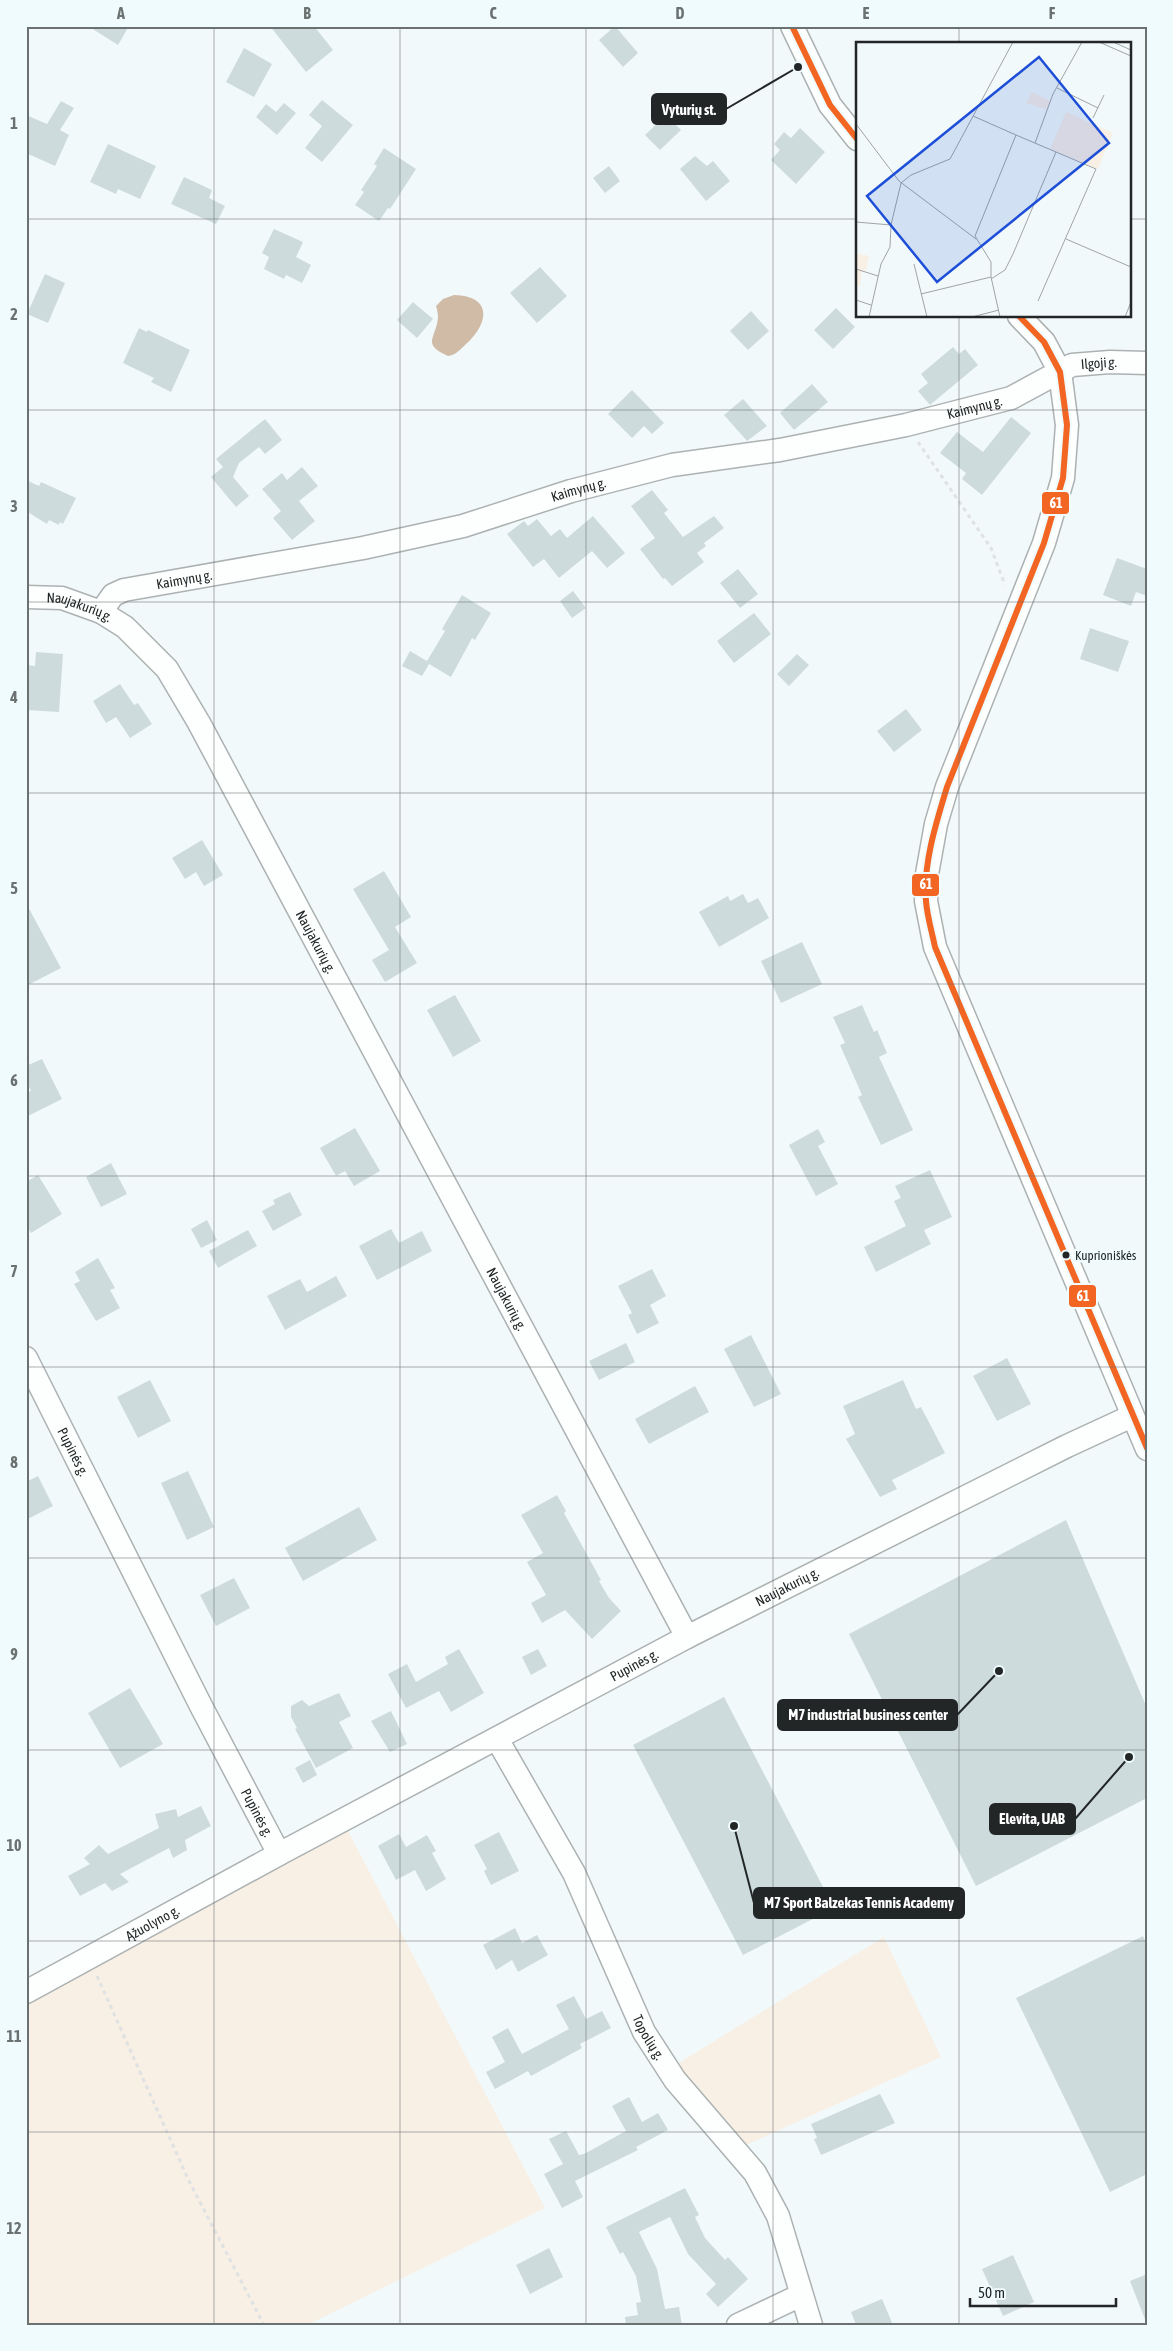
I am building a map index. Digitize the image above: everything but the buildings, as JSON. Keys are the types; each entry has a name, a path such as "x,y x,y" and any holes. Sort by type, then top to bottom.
{"street":[{"path":"792,26 830,105 856,138"},
{"name":"Ilgoji g.","path":"1021,318 1044,342 1060,372 1072,365 1087,363 1147,363"},
{"path":"1060,372 1067,425 1063,478 1044,543 947,787 930,850 926,901 935,947 1147,1450"},
{"name":"Kaimynų g.","path":"101,612 113,595 124,590 363,548 463,526 571,491 672,465 780,450 906,425 1011,398 1060,372"},
{"name":"Naujakurių g.","path":"26,597 62,598 101,612 125,627 167,669 199,723 687,1637 1058,1450 1132,1416"},
{"name":"Pupinės g.","path":"26,1358 200,1706 279,1854 687,1637"},
{"name":"Topolių g.","path":"498,1739 574,1873 644,2032 675,2080 755,2173 778,2216 811,2325"},
{"name":"Ąžuolyno g.","path":"26,1992 279,1854"},
{"path":"738,2325 801,2295"}],"path":[{"path":"906,425 990,548 1016,616"},
{"path":"88,1958 188,2181 264,2325"}],"shaded area":[{"path":"454,295 476,300 481,306 483,313 479,329 472,338 453,355 448,356 435,348 432,340 438,318 436,306 443,299"},
{"path":"347,1829 545,2208 307,2325 26,2325 26,2001"},
{"path":"884,1937 941,2057 744,2146 712,2112 677,2064"}],"transit line":[{"name":"61","path":"792,26 830,105 856,138"},
{"name":"61","path":"1021,318 1044,342 1060,372 1067,425 1063,478 1044,543 947,787 928,858 926,873 928,918 935,947 1147,1448"}],"place":[{"name":"Vyturių st.","path":"798,67"},
{"name":"Kuprioniškės","path":"1066,1255"},
{"name":"M7 industrial business center","path":"999,1671"},
{"name":"Elevita, UAB","path":"1129,1757"},
{"name":"M7 Sport Balzekas Tennis Academy","path":"734,1826"}]}
